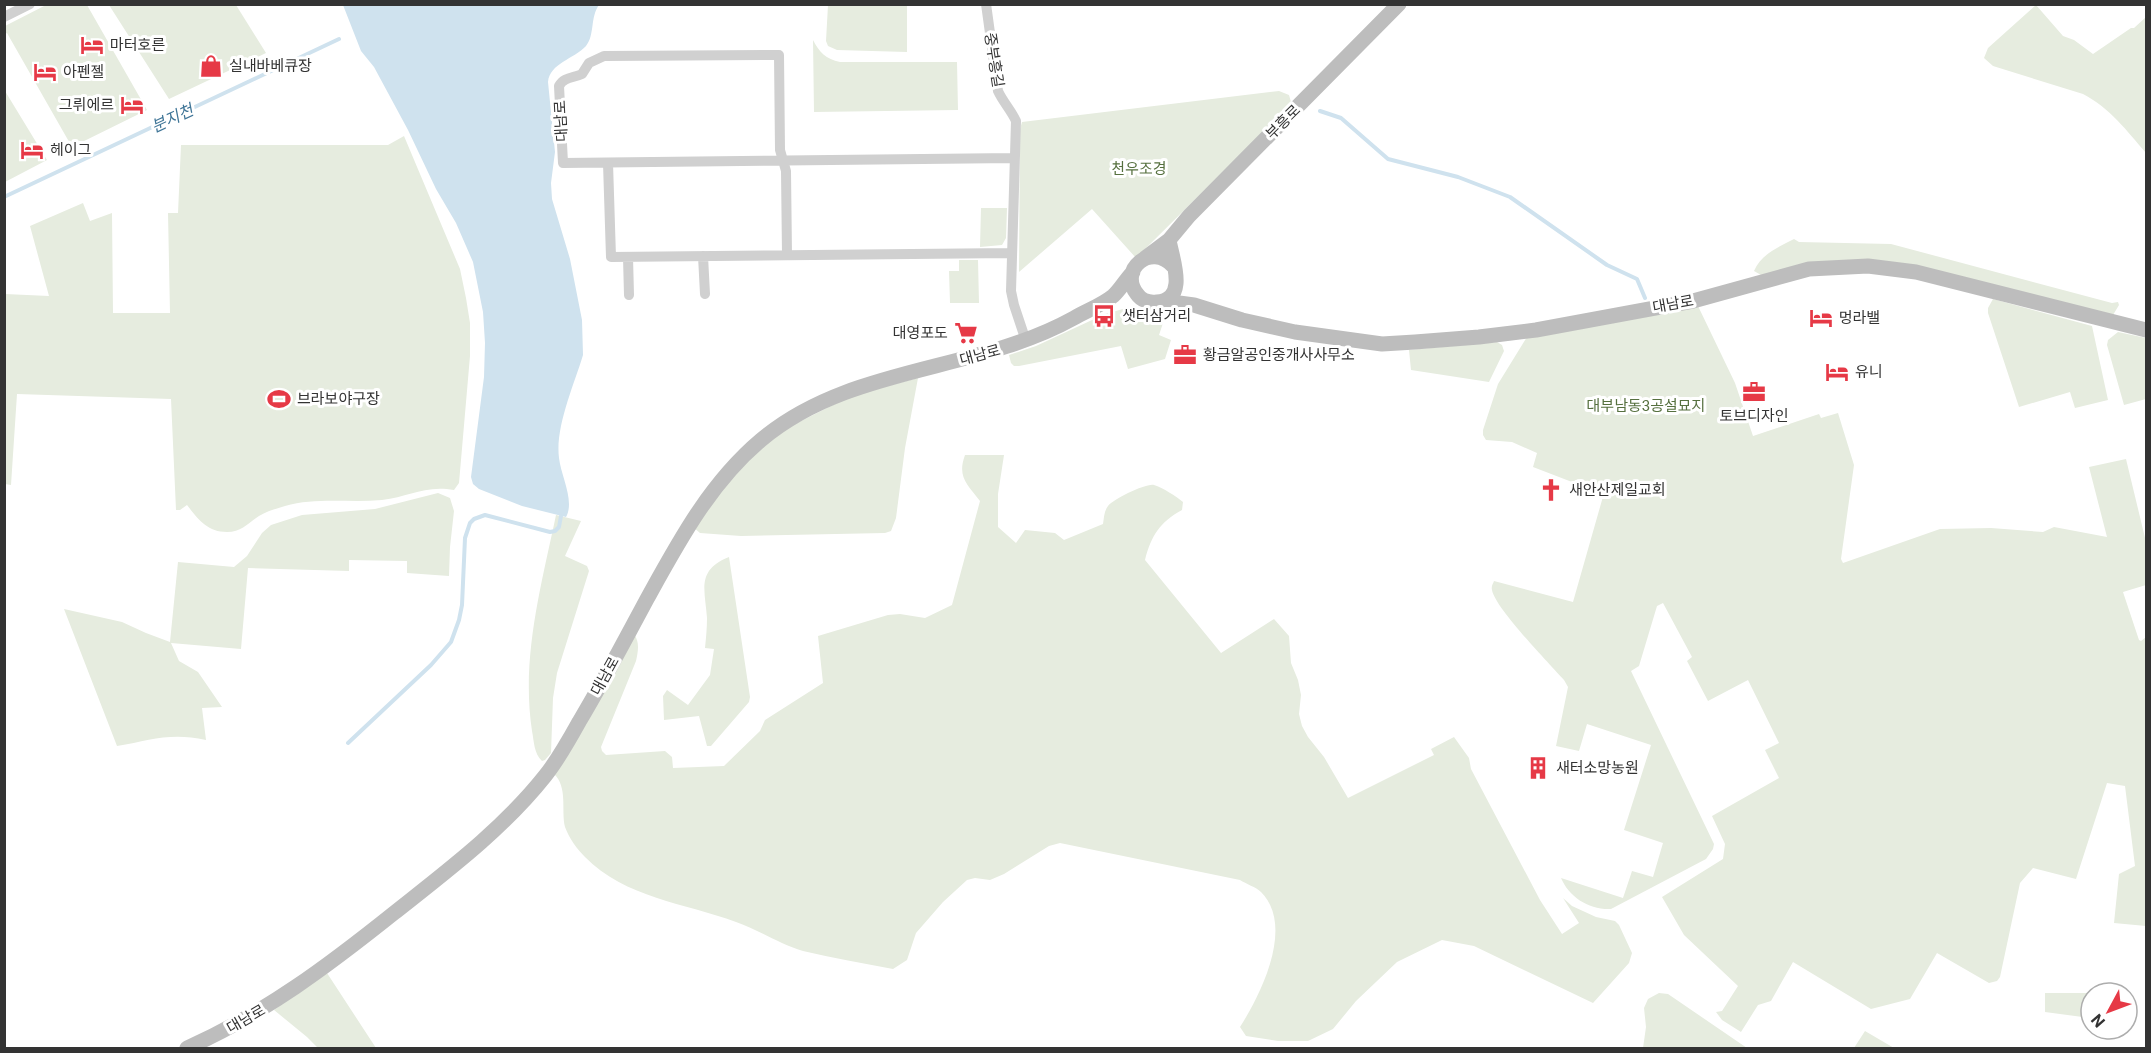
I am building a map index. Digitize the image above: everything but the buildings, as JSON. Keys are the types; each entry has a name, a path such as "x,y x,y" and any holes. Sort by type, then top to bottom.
{"street":[{"path":"4,17 30,4"},
{"name":"중부흥길","path":"986,4 998,91 1016,121 1014,158"},
{"name":"부흥로","path":"1145,258 1169,240 1189,216 1399,4"},
{"name":"대남로","path":"787,255 786,171 783,161 780,150 779,55 603,56 589,63 582,74 565,79 559,86 563,163 608,162 783,161 1014,158"},
{"path":"1014,158 1011,291 1026,341"},
{"path":"608,162 611,257 1012,253"},
{"path":"1112,297 1157,302 1164,301 1174,292 1176,273 1169,240"},
{"path":"703,256 705,294"},
{"path":"1112,297 1136,266 1145,258 1158,256 1169,261 1194,305"},
{"path":"628,257 629,295"},
{"name":"대남로","path":"1164,301 1194,305 1242,320 1294,332 1382,344 1479,337 1536,330 1693,301 1809,269 1868,266 1916,272 2146,330"},
{"path":"1133,272 1132,285 1138,296 1144,300"},
{"name":"대남로","path":"187,1048 224,1032 259,1012 317,973 454,865 525,800 547,774 579,723 694,518 726,474 765,437 805,409 835,395 1026,341 1056,328 1112,297"}],"green space":[{"path":"48,4 87,5 147,110 72,147 7,33 5,34 5,26"},
{"path":"109,5 236,5 266,53 169,99"},
{"path":"828,5 907,5 907,52 837,50 828,46 826,41"},
{"path":"2036,5 2063,36 2074,40 2093,54 2134,28 2146,17 2146,153 2118,120 2083,94 1993,66 1984,58 1988,48"},
{"path":"813,40 824,54 840,62 957,62 958,110 814,112"},
{"path":"5,91 47,160 4,182"},
{"name":"천우조경","path":"1279,91 1289,95 1291,102 1289,106 1136,258 1092,209 1019,272 1020,129 1022,122"},
{"path":"404,136 460,269 470,323 470,356 459,483 454,490 425,490 392,499 370,501 297,503 265,513 237,530 227,532 214,530 204,524 187,505 176,510 171,399 17,394 11,485 5,484 5,294 49,296 30,226 83,203 90,221 112,213 113,313 170,313 168,213 178,213 181,145 388,145"},
{"path":"981,208 1007,208 1006,238 1002,245 980,247"},
{"path":"1794,239 1799,242 1891,244 2112,303 2118,302 2119,305 2113,315 1864,260 1812,264 1761,275 1754,271 1766,256"},
{"path":"959,260 978,260 979,303 950,303 949,271 959,271"},
{"path":"1993,299 2092,326 2108,400 2075,408 2070,392 2019,407 1988,313"},
{"name":"대부남동3공설묘지","path":"1698,306 1735,383 1753,436 1819,414 1821,418 1838,413 1854,465 1841,559 1843,563 1940,529 1991,528 2043,532 2054,527 2107,537 2089,467 2126,459 2146,542 2146,585 2123,592 2139,640 2146,637 2146,926 2114,923 2119,874 2135,866 2125,786 2107,783 2076,879 2033,868 2020,883 2000,977 1997,981 1989,983 1937,953 1910,999 1871,1009 1793,962 1771,1001 1758,1005 1741,1032 1722,1020 1716,1012 1722,1011 1738,986 1684,935 1662,897 1723,859 1725,844 1712,816 1779,778 1765,750 1779,743 1748,680 1708,701 1687,661 1692,657 1663,603 1657,606 1639,666 1631,671 1714,844 1713,849 1706,859 1611,909 1588,905 1569,891 1561,878 1623,898 1632,871 1653,877 1663,843 1624,830 1651,745 1587,724 1579,751 1556,746 1568,687 1502,609 1495,598 1492,587 1494,581 1573,602 1606,486 1578,479 1572,482 1533,467 1537,453 1512,442 1486,440 1483,430 1498,384 1527,337"},
{"path":"1130,307 1167,311 1159,335 1171,340 1165,359 1128,369 1121,346 1019,366 1011,363 1009,355 1036,346 1105,314"},
{"path":"2118,332 2146,338 2146,399 2124,405 2107,345 2108,340"},
{"path":"1497,342 1502,345 1504,351 1489,382 1411,370 1409,350"},
{"path":"918,378 905,448 896,518 891,531 741,536 700,533 693,527 736,470 781,431 853,395"},
{"path":"965,455 1004,455 998,494 998,527 1016,543 1025,530 1055,533 1064,540 1103,524 1105,512 1111,503 1144,486 1154,485 1183,502 1182,510 1158,530 1145,560 1221,653 1274,619 1289,636 1291,663 1301,695 1299,714 1302,726 1324,757 1348,798 1434,755 1431,749 1454,737 1469,758 1471,769 1540,900 1562,934 1579,923 1563,898 1572,906 1596,917 1615,921 1632,953 1629,963 1593,1003 1474,946 1442,940 1397,962 1356,1001 1333,1029 1308,1041 1278,1041 1246,1036 1240,1027 1265,979 1275,941 1275,923 1271,906 1261,892 1240,880 1060,843 1049,846 990,880 975,878 967,880 943,902 916,933 907,960 893,969 803,951 717,915 656,898 618,882 585,857 565,827 563,792 554,774 634,634 638,644 636,661 601,747 602,751 606,755 665,751 672,757 673,768 724,766 760,731 765,720 823,683 818,636 888,615 900,614 925,618 952,605 980,501 967,485 963,475"},
{"path":"438,493 450,498 454,511 449,576 407,573 407,561 349,560 349,571 248,568 241,649 171,643 179,661 198,672 222,707 202,708 206,740 171,737 117,746 64,609 122,622 170,642 178,562 234,567 247,556 262,533 271,525 302,515 375,509"},
{"path":"556,515 581,521 565,556 587,566 589,571 557,673 553,698 551,753 542,761 536,751 532,731 529,677 534,623"},
{"path":"729,557 750,697 749,702 711,746 707,746 699,716 664,720 663,696 667,690 688,705 710,675 714,649 705,648 707,618 705,582 711,568"},
{"path":"327,973 376,1048 318,1048 274,1010"},
{"path":"1659,993 1668,994 1747,1048 1643,1048 1646,1027 1644,1008 1648,999"},
{"path":"2045,993 2079,993 2079,1017 2045,1012"},
{"path":"1865,1031 1894,1048 1854,1048"}],"water":[{"path":"343,5 599,5 594,15 589,42 581,51 553,70 548,82 555,152 551,183 552,199 570,259 582,320 583,355 560,433 559,458 569,504 566,517 522,506 479,489 473,484 471,477 484,377 485,343 483,312 473,262 456,223 436,189 408,130 374,67 361,51"}],"waterway":[{"name":"분지천","path":"4,197 339,39"},
{"path":"1320,111 1341,118 1388,159 1458,177 1510,197 1607,265 1637,279 1645,298"},
{"path":"348,743 431,665 451,642 462,605 465,538 470,523 485,515 550,532 559,527 561,516"}],"place":[{"name":"마터호른","path":"92,45"},
{"name":"실내바베큐장","path":"211,66"},
{"name":"아펜젤","path":"45,72"},
{"name":"그뤼에르","path":"132,105"},
{"name":"헤이그","path":"32,150"},
{"name":"샛터삼거리","path":"1104,316"},
{"name":"멍라밸","path":"1821,318"},
{"name":"대영포도","path":"966,333"},
{"name":"황금알공인중개사사무소","path":"1185,355"},
{"name":"유니","path":"1837,372"},
{"name":"토브디자인","path":"1754,392"},
{"name":"브라보야구장","path":"279,399"},
{"name":"새안산제일교회","path":"1551,490"},
{"name":"새터소망농원","path":"1538,768"}]}
